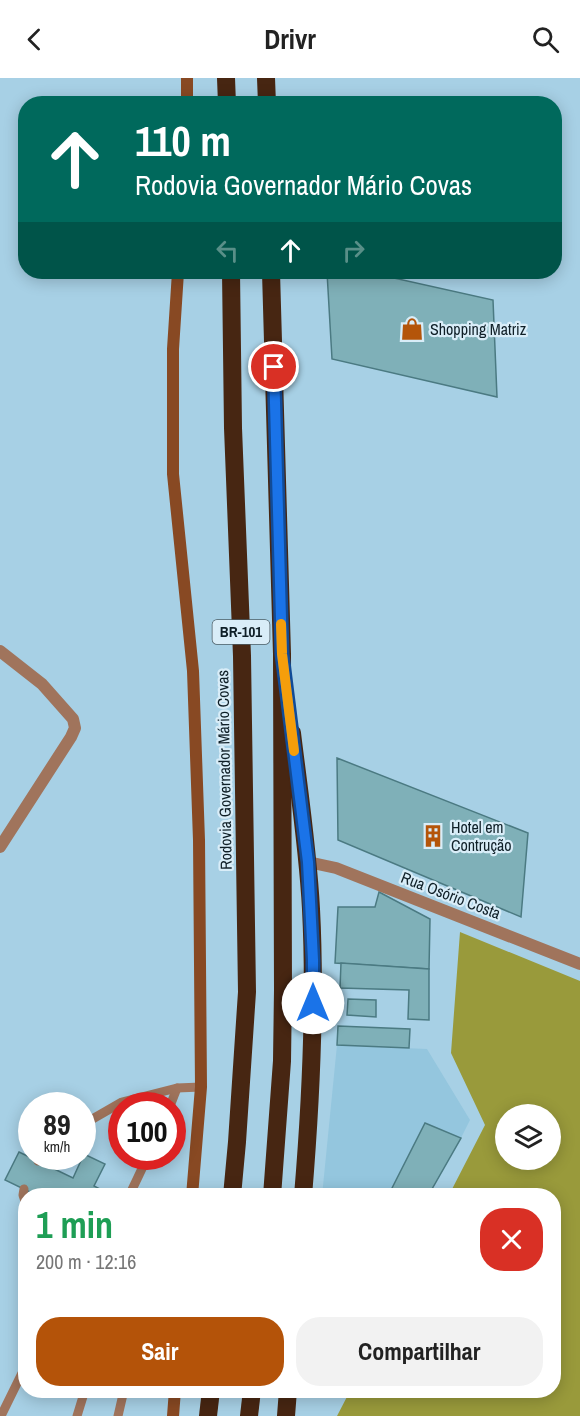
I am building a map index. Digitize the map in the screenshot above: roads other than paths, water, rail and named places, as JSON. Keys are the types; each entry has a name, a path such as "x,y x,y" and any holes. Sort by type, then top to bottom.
{"highway":[{"path":"226,78 227,96"},
{"path":"266,78 267,96"},
{"name":"Rodovia Governador Mário Covas","path":"231,279 233,429 242,656 247,992 233,1188"},
{"name":"BR-101","path":"272,279 282,654 283,990 282,1061 273,1188"},
{"path":"282,654 308,862 313,960 310,1116 304,1188"},
{"path":"208,1416 210,1398"},
{"path":"249,1416 251,1398"},
{"path":"287,1414 288,1398"}],"main road":[{"path":"187,78 187,96"},
{"path":"178,279 173,349 173,474 193,671 199,840 201,1087 193,1188"},
{"path":"173,1416 174,1398"}],"street":[{"path":"0,651 42,684 73,719 75,728 0,847"},
{"name":"Rua Osório Costa","path":"308,862 336,868 580,964"}],"lane":[{"path":"96,1117 122,1102 177,1088 201,1087"},
{"path":"175,1092 177,1088"},
{"path":"133,1188 141,1170"},
{"path":"1,1416 18,1381"},
{"path":"77,1416 83,1398"},
{"path":"118,1416 122,1398"}],"place":[{"name":"Shopping Matriz","path":"412,329"},
{"name":"Hotel em Contrução","path":"433,836"}]}
